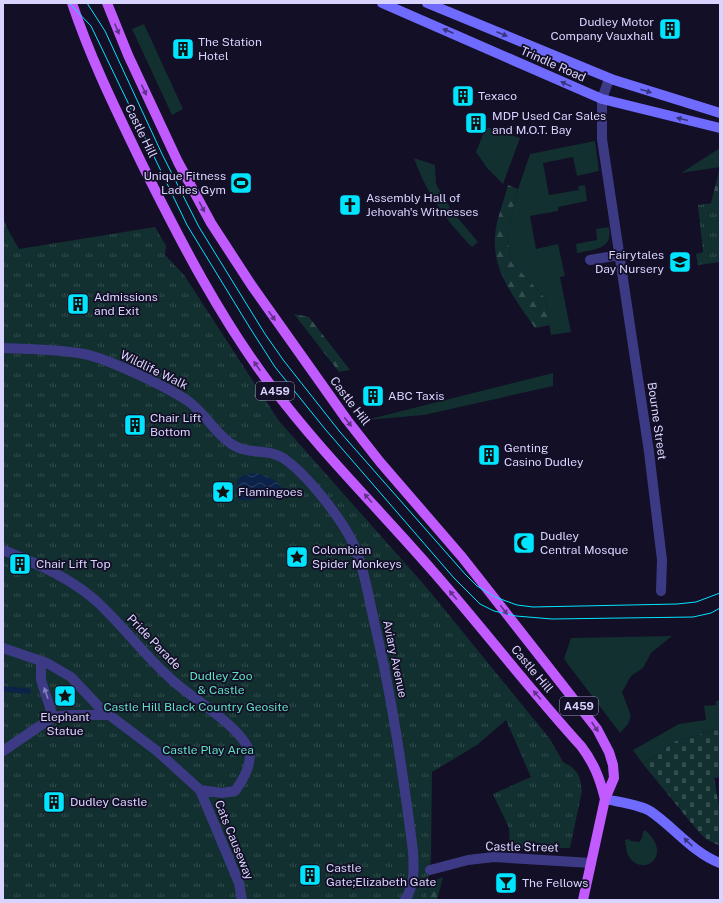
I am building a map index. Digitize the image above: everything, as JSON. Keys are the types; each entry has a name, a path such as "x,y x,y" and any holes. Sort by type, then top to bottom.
{"main road":[{"name":"Castle Hill","path":"72,3 85,42 124,126 181,240 237,338 272,388 430,568 581,746 599,774 605,799"},
{"name":"Castle Hill","path":"106,3 128,55 178,162 211,223 252,286 347,420 495,597 592,724 609,752 613,765 614,778 605,799"},
{"name":"Trindle Road","path":"382,3 602,99 720,128"},
{"name":"Trindle Road","path":"428,3 609,78 696,107 720,113"},
{"name":"A459","path":"583,900 605,799"},
{"path":"605,799 648,810 712,861 720,863"}],"street":[{"name":"Bourne Street","path":"609,78 602,99 602,139 649,452 662,560 661,591"},
{"path":"590,260 620,255"},
{"name":"Wildlife Walk","path":"3,348 42,349 86,354 108,362 188,401 205,415 230,444 246,451 275,453"},
{"name":"Aviary Avenue","path":"275,453 285,459 299,472 339,520 352,542 362,566 387,675 413,851 414,874 410,892 405,900"},
{"name":"Pride Parade","path":"3,550 50,569 93,599 169,678 236,731 248,747 249,761 244,780 235,791 222,793 200,790"},
{"path":"3,648 41,661 71,677 109,715 157,751 200,790"},
{"path":"41,661 42,680 53,717"},
{"path":"3,751 53,717 70,715 109,715"},
{"name":"Cats Causeway","path":"200,790 239,883 242,900"},
{"name":"Castle Street","path":"430,870 468,860 494,857 591,863"}],"green space":[{"path":"144,24 183,109 172,115 132,29"},
{"path":"486,127 520,138 503,184 487,168 476,152"},
{"path":"595,141 599,171 577,176 573,157 543,163 549,195 579,190 578,186 585,185 587,201 558,207 558,211 530,216 536,249 558,244 565,276 560,277 571,332 551,335 545,298 511,261 507,231 518,189 530,154"},
{"path":"720,148 720,167 681,173"},
{"path":"414,158 435,165 436,184 452,211 478,242 472,247 438,206 424,182"},
{"path":"720,167 720,202 711,203"},
{"path":"508,185 518,189 507,231 511,261 545,298 550,325 535,328 513,296 501,274 497,262 495,236 498,217"},
{"path":"720,202 720,262 698,265 696,254 703,252 698,205"},
{"name":"Dudley Zoo & Castle","path":"3,216 7,228 19,249 155,227 166,246 165,255 184,275 279,421 427,588 550,739 563,762 572,767 578,774 582,791 570,848 510,849 509,828 493,794 531,777 506,720 477,745 432,772 431,856 427,900 3,900"},
{"path":"609,227 610,235 605,244 596,249 577,253 576,244 597,240 596,229"},
{"path":"294,314 309,317 350,370 339,372"},
{"path":"553,373 553,386 424,415 366,420"},
{"path":"672,636 651,653 643,668 631,676 622,692 631,716 628,724 620,733 564,659 571,638"},
{"path":"720,700 720,729 676,741 643,764 633,750 679,724 706,720 704,706 716,705 716,701"},
{"path":"720,729 720,777 714,778 720,812 720,846 706,839 697,830 643,764 676,741"},
{"path":"645,830 653,839 657,848 657,855 649,864 642,865 636,863 629,856 626,850 625,840 628,839 639,842"},
{"path":"443,877 437,900 427,900 429,883"}],"water":[{"path":"254,473 265,475 276,481 283,489 284,494 282,500 272,497 262,497 247,501 239,499 237,492 237,480 244,475"}],"waterway":[{"path":"3,689 28,691"}],"tram line":[{"path":"69,3 91,26 187,225 275,367 325,429 454,578 480,604 494,611 516,616 552,619 693,617 711,613 720,608"},
{"path":"87,3 105,31 162,154 199,227 265,334 284,361 340,432 477,586 495,597 517,605 533,607 677,604 696,602 720,593"}],"place":[{"name":"Dudley Motor Company Vauxhall","path":"670,29"},
{"name":"The Station Hotel","path":"183,49"},
{"name":"Texaco","path":"463,96"},
{"name":"MDP Used Car Sales and M.O.T. Bay","path":"476,123"},
{"name":"Unique Fitness Ladies Gym","path":"241,183"},
{"name":"Assembly Hall of Jehovah's Witnesses","path":"350,205"},
{"name":"Fairytales Day Nursery","path":"680,262"},
{"name":"Admissions and Exit","path":"78,304"},
{"name":"ABC Taxis","path":"373,396"},
{"name":"Chair Lift Bottom","path":"135,425"},
{"name":"Genting Casino Dudley","path":"489,455"},
{"name":"Flamingoes","path":"223,492"},
{"name":"Dudley Central Mosque","path":"524,543"},
{"name":"Colombian Spider Monkeys","path":"297,557"},
{"name":"Chair Lift Top","path":"20,564"},
{"name":"Elephant Statue","path":"65,696"},
{"name":"Dudley Castle","path":"54,802"},
{"name":"Castle Gate;Elizabeth Gate","path":"310,875"},
{"name":"The Fellows","path":"506,883"}],"park label":[{"name":"Castle Hill Black Country Geosite","path":"196,707"},
{"name":"Castle Play Area","path":"208,750"}]}
